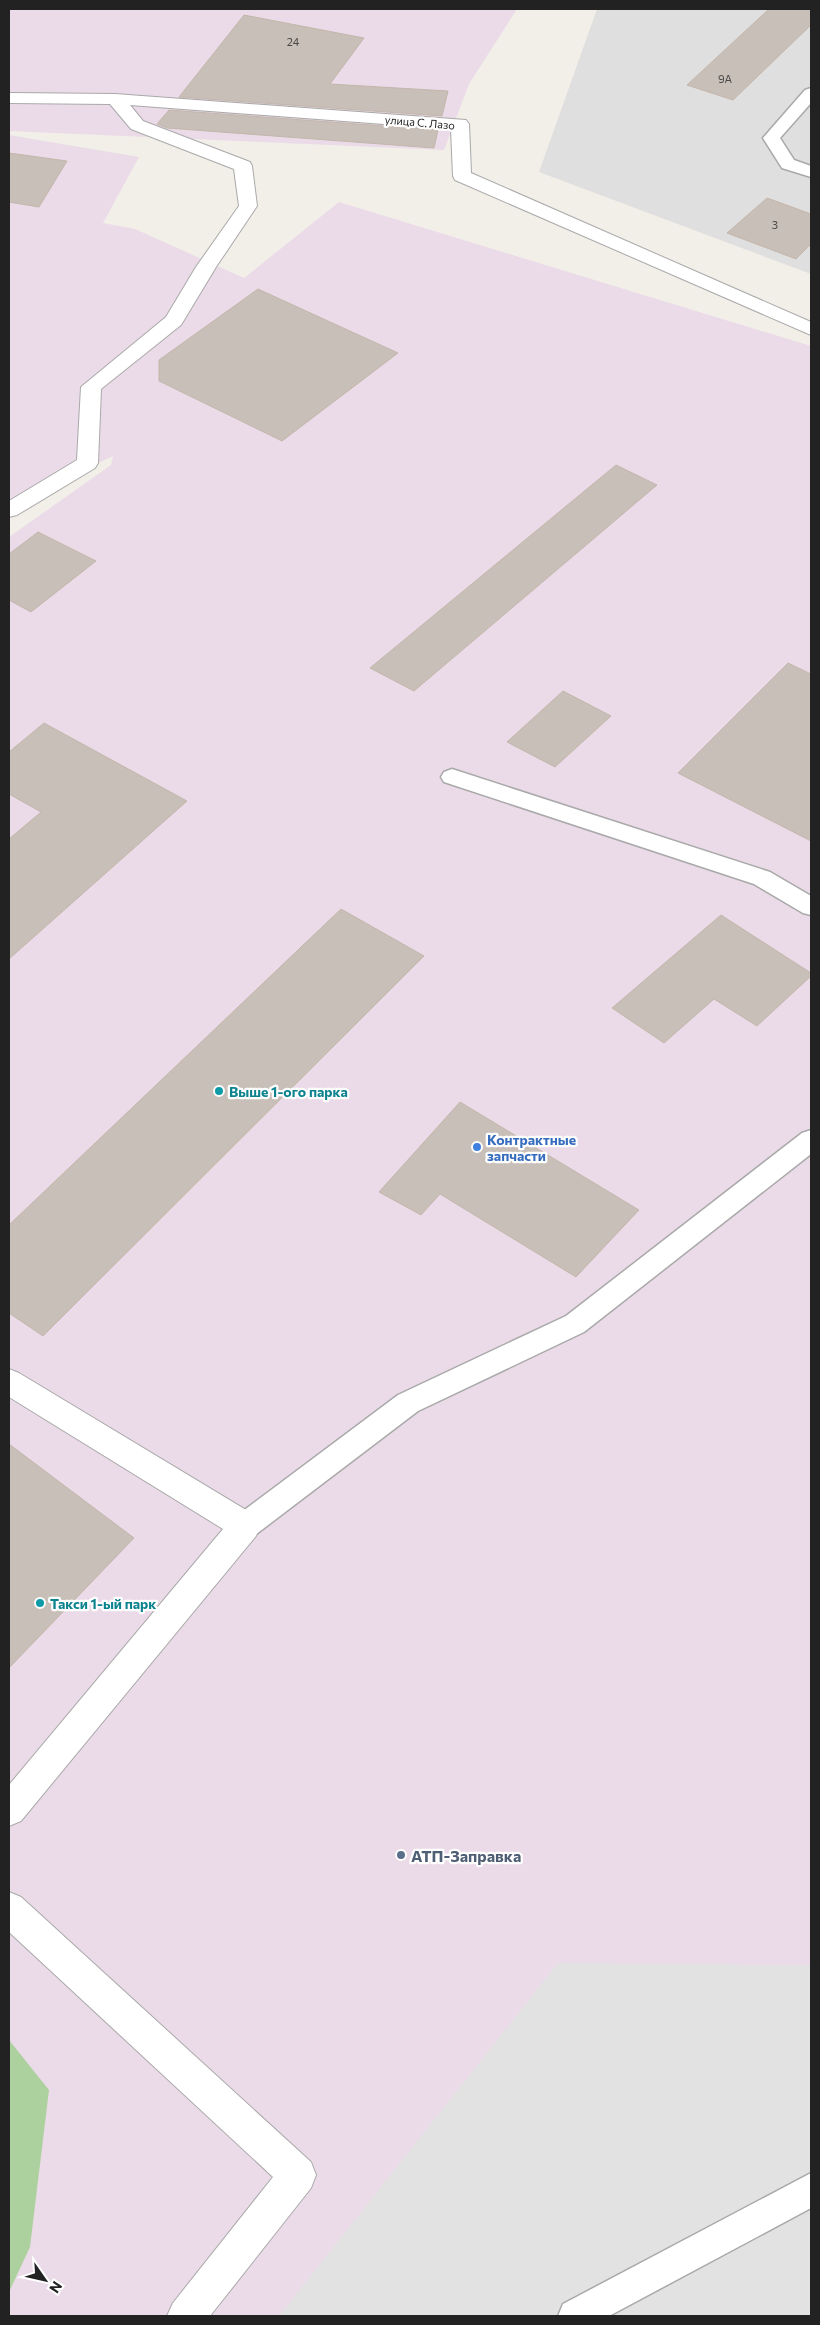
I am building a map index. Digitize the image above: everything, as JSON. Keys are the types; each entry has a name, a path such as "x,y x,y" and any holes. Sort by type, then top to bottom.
{"street":[{"name":"улица С. Лазо","path":"9,98 115,100 460,124 462,176 811,329"},
{"path":"9,510 87,463 91,387 174,321 206,267 248,206 243,166 137,125 115,100"},
{"path":"9,1382 245,1526 9,1810"},
{"path":"9,1909 298,2175 186,2316"}],"lane":[{"path":"811,93 771,138 788,164 811,172"},
{"path":"452,777 762,878 811,907"},
{"path":"245,1526 408,1403 575,1324 811,1140"},
{"path":"575,2316 811,2190"}],"shaded area":[{"path":"9,9 517,9 469,84 444,150 9,131"},
{"path":"597,9 811,9 811,274 539,172"},
{"path":"9,135 139,157 103,223 135,229 244,278 339,202 811,346 811,2316 9,2316 9,537 111,465 113,456 9,506"},
{"path":"558,1963 811,1965 811,2316 279,2316"}],"green space":[{"path":"9,2040 49,2090 30,2247 9,2292"}],"building":[{"path":"769,9 811,9 811,25 733,100 687,85"},
{"path":"244,15 364,38 330,84 448,91 442,116 179,97"},
{"path":"169,110 438,130 434,148 167,128 157,124"},
{"path":"9,153 67,161 39,207 9,202"},
{"path":"767,198 811,214 811,244 796,259 727,233"},
{"path":"258,289 398,353 282,441 159,381 159,360"},
{"path":"616,465 657,485 414,691 370,668"},
{"path":"38,532 96,561 31,612 9,600 9,554"},
{"path":"788,663 811,674 811,841 678,773"},
{"path":"563,691 611,716 555,767 507,742"},
{"path":"44,723 187,801 9,959 9,839 41,812 9,794 9,752"},
{"name":"Выше 1-ого парка","path":"341,909 424,956 43,1336 9,1313 9,1225"},
{"path":"721,915 811,973 811,976 757,1026 714,999 664,1043 612,1008"},
{"name":"Контрактные запчасти","path":"460,1102 639,1210 576,1277 440,1194 421,1215 379,1192"},
{"name":"Такси 1-ый парк","path":"9,1444 134,1538 9,1668"}],"place":[{"name":"Выше 1-ого парка","path":"219,1091"},
{"name":"Контрактные запчасти","path":"477,1147"},
{"name":"Такси 1-ый парк","path":"40,1603"},
{"name":"АТП-Заправка","path":"401,1855"}]}
